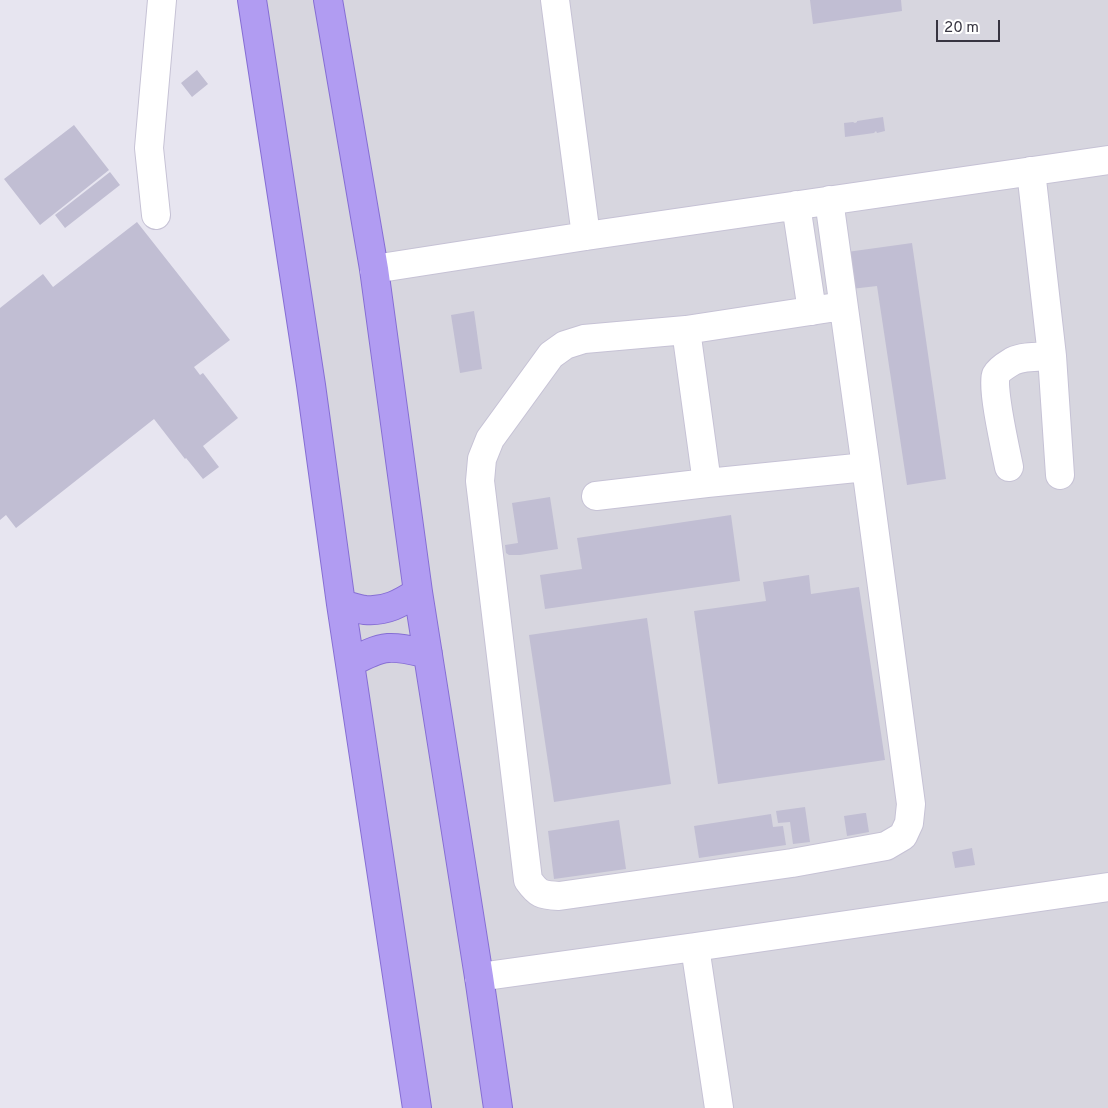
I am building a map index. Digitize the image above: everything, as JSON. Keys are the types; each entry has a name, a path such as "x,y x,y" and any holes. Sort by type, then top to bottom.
{"main road":[{"path":"252,0 311,385 341,604 417,1108"},
{"path":"328,0 374,269 418,592 498,1108"},
{"path":"341,604 364,610 384,609 401,603 418,592"},
{"path":"350,663 366,654 387,648 428,654"}],"lane":[{"path":"156,215 149,148 162,0"},
{"path":"555,0 586,236"},
{"path":"374,269 586,236 1108,160"},
{"path":"1031,171 1052,356 1060,475"},
{"path":"829,200 911,804 909,823 902,836 886,846 792,863 559,896 546,896 535,890 528,880 480,481 482,459 490,439 551,355 565,345 584,339 686,330 843,306"},
{"path":"796,205 812,311"},
{"path":"686,330 707,483"},
{"path":"1009,467 996,401 994,380 996,374 1015,360 1052,356"},
{"path":"596,496 866,467"},
{"path":"478,977 1108,887"},
{"path":"696,947 719,1108"}],"shaded area":[{"path":"265,0 1108,0 1108,1108 425,1108"}],"building":[{"path":"810,0 901,0 902,11 813,24"},
{"path":"197,70 208,84 192,97 181,83"},
{"path":"883,117 885,131 845,137 844,123 855,123 857,121"},
{"path":"74,125 109,170 40,225 4,179"},
{"path":"110,172 120,185 65,228 55,215"},
{"path":"137,222 230,340 194,367 200,375 203,373 238,418 203,446 219,467 203,479 154,419 16,528 6,515 0,520 0,308 43,274 53,287"},
{"path":"912,243 946,479 907,485 877,286 851,289 847,252"},
{"path":"474,311 482,369 460,373 451,315"},
{"path":"550,497 558,549 520,555 509,555 506,553 505,545 518,543 512,503"},
{"path":"731,515 740,581 545,609 540,575 582,569 577,538"},
{"path":"809,575 811,594 859,587 885,760 718,784 694,611 766,601 763,582"},
{"path":"647,618 671,784 554,802 529,635"},
{"path":"805,807 810,842 793,844 790,822 778,823 776,811"},
{"path":"866,813 869,832 847,836 844,816"},
{"path":"771,814 773,827 783,826 786,845 699,858 694,826"},
{"path":"619,820 626,869 554,879 548,831"},
{"path":"972,848 975,865 955,868 952,852"}]}
